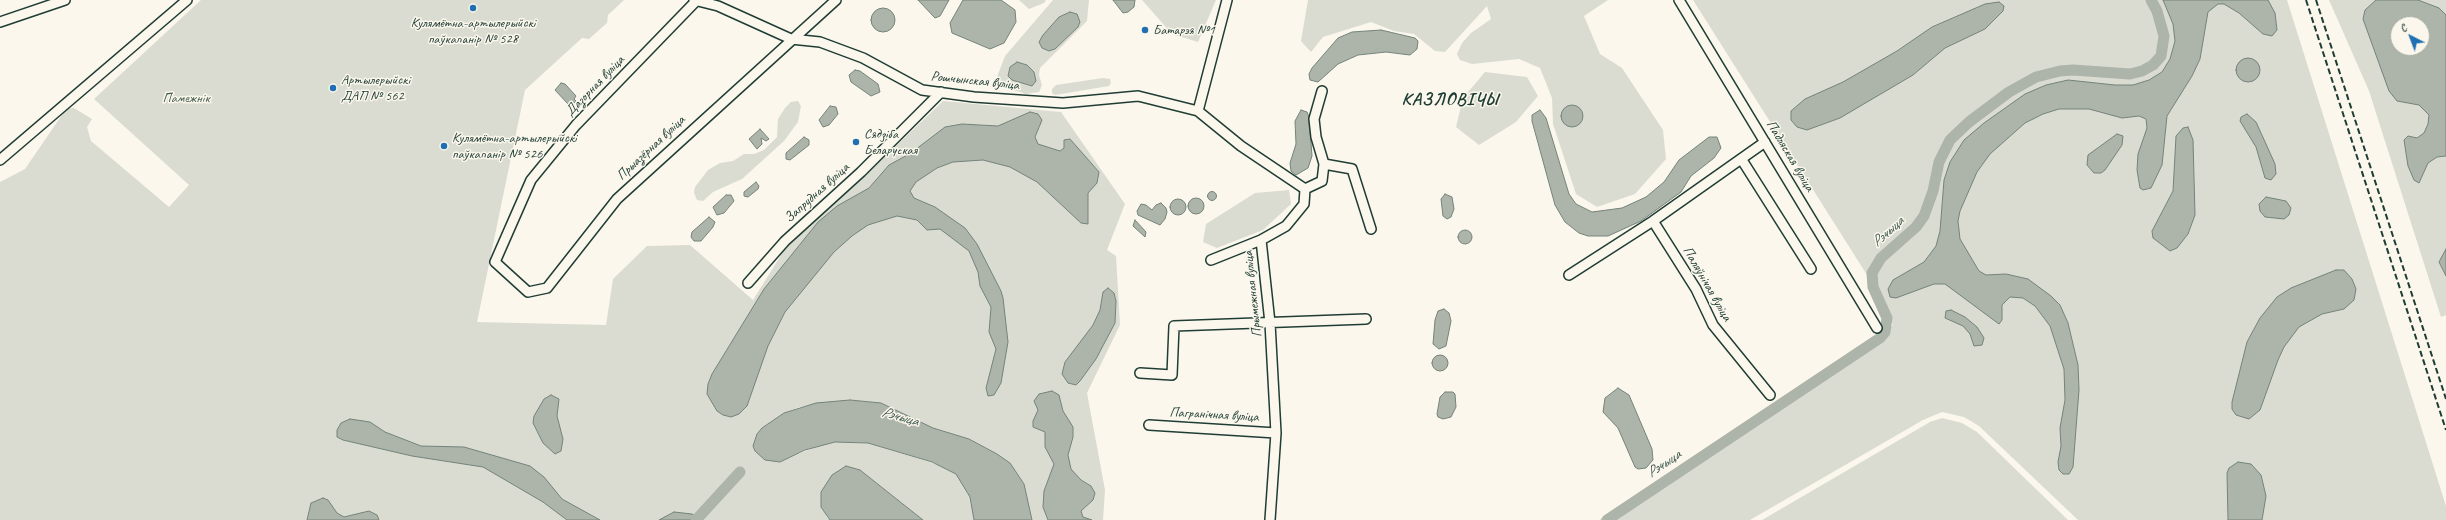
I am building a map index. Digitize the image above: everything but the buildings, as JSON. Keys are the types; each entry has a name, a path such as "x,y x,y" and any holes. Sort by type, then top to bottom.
{"street":[{"path":"0,22 65,0"},
{"path":"0,160 187,0"},
{"name":"Прыазёрная вуліца","path":"495,262 528,292 546,288 617,199 790,39 811,24 836,0"},
{"path":"1227,0 1198,111 1241,146 1305,189 1322,181 1324,164 1316,137 1314,119 1322,91"},
{"name":"Падляская вуліца","path":"1679,0 1877,328"},
{"name":"Рошчынская вуліца","path":"695,1 718,6 790,39 820,42 863,58 922,90 974,97 1063,103 1138,96 1198,111"},
{"name":"Дазорная вуліца","path":"495,262 531,180 576,124 695,1"},
{"name":"Запрудная вуліца","path":"748,283 785,241 861,172 941,92"},
{"path":"1569,275 1653,222 1742,160 1765,142"},
{"path":"1742,160 1811,269"},
{"path":"1324,164 1352,169 1371,229"},
{"name":"Прымежная вуліца","path":"1270,520 1276,433 1270,323 1261,240 1286,226 1304,204 1305,189"},
{"name":"Паляўнічая вуліца","path":"1653,222 1696,289 1713,325 1770,395"},
{"path":"1211,260 1261,240"},
{"path":"1140,373 1172,376 1174,326 1366,319"},
{"name":"Пагранічная вуліца","path":"1149,425 1276,433"}],"green space":[{"name":"Памежнік","path":"201,0 624,0 608,15 607,23 589,39 582,38 525,90 477,322 606,325 613,279 647,246 690,245 753,300 788,244 852,188 943,101 1061,112 1125,204 1107,250 1116,256 1120,325 1087,393 1105,490 1103,520 1032,520 1024,484 1010,463 997,454 969,439 933,428 881,403 850,400 800,407 784,413 762,428 789,458 820,445 835,442 852,442 868,443 945,467 957,474 964,485 970,497 974,520 923,520 860,470 826,516 830,520 0,520 0,182 25,169 66,109 74,108 92,119 87,127 91,141 169,207 189,185 94,99"},
{"path":"1019,0 1046,0 1044,3 1029,9"},
{"path":"1053,0 1089,0 1087,21 1040,68 1039,75 1042,85 1039,92 1026,94 1004,87 997,77 1005,56"},
{"path":"1142,0 1216,0 1198,42 1172,34"},
{"path":"1308,0 1608,0 1584,16 1600,54 1622,68 1663,130 1666,159 1635,194 1597,207 1576,194 1553,124 1552,98 1540,68 1519,59 1472,64 1460,60 1457,54 1462,43 1471,33 1491,19 1487,6 1445,52 1435,51 1414,34 1394,31 1371,22 1323,37 1311,52 1301,41"},
{"path":"1693,0 2287,0 2446,506 2446,520 2078,520 1979,426 1964,417 1942,412 1923,420 1750,520 1599,520 1893,325 1874,286"},
{"path":"2329,0 2446,0 2446,315 2441,317 2369,91"},
{"path":"1485,72 1527,77 1538,96 1516,122 1479,145 1456,127 1463,98"},
{"path":"1103,78 1110,79 1111,83 1109,86 1055,95 1052,93 1052,89 1056,85"},
{"path":"798,101 801,106 798,122 784,141 742,179 713,192 703,201 697,200 694,193 695,187 708,170 720,163 733,161 744,154 754,154 764,150 777,137 778,119 785,108 791,102"},
{"path":"1289,190 1291,204 1263,230 1217,248 1203,242 1206,224 1255,193"},
{"path":"1942,418 1962,423 1977,432 2068,520 1762,520 1930,422"}],"water":[{"path":"918,0 949,0 940,16 935,18"},
{"path":"963,0 1001,0 1015,10 1016,22 1004,43 990,49 952,33 950,23"},
{"path":"1113,0 1135,0 1134,7 1128,12 1123,13"},
{"path":"2163,0 2268,0 2275,13 2277,30 2272,36 2263,34 2239,13 2224,4 2218,4 2208,12 2200,59 2192,76 2167,116 2162,165 2151,188 2143,190 2140,188 2137,170 2138,154 2147,128 2146,119 2139,116 2122,118 2089,109 2059,109 2043,114 2025,123 1990,154 1977,172 1960,211 1958,221 1960,239 1979,271 1986,275 2006,274 2028,279 2051,296 2060,305 2068,323 2078,365 2079,390 2073,467 2069,474 2063,474 2059,470 2058,462 2061,446 2060,428 2065,400 2064,369 2050,326 2035,306 2023,298 2010,297 2002,305 2002,320 1999,324 1945,284 1934,284 1896,298 1890,297 1888,289 1893,280 1924,262 1936,246 1940,231 1944,180 1950,162 1964,140 1984,123 2025,94 2046,85 2068,80 2115,85 2133,85 2149,80 2162,72 2170,59 2175,41 2173,24"},
{"path":"2376,0 2418,0 2439,8 2446,15 2446,156 2437,157 2428,163 2419,183 2414,180 2408,166 2404,140 2408,136 2417,138 2424,133 2428,124 2429,115 2419,105 2397,101 2389,91 2363,19 2365,10"},
{"path":"1999,2 2004,6 2003,11 1985,29 1945,48 1913,75 1840,118 1807,130 1797,127 1791,120 1791,111 1805,99 1843,82 1897,51 1932,27 1985,4"},
{"path":"883,8 892,11 895,20 892,29 883,32 874,29 871,20 874,11"},
{"path":"1070,12 1077,14 1080,22 1078,27 1055,49 1049,51 1042,48 1039,42 1043,35 1059,17"},
{"path":"1381,30 1415,38 1418,41 1417,49 1410,55 1386,52 1358,55 1338,64 1318,82 1310,80 1309,74 1312,68 1338,38 1352,32"},
{"path":"2248,58 2256,62 2260,70 2256,78 2248,82 2240,78 2236,70 2240,62"},
{"path":"1017,62 1027,65 1034,72 1036,81 1032,86 1012,80 1008,76 1010,67"},
{"path":"855,70 860,71 878,84 880,92 871,96 851,82 849,75"},
{"path":"561,83 565,84 576,96 574,99 576,101 572,105 568,104 555,90"},
{"path":"1572,105 1580,108 1583,116 1580,124 1572,127 1564,124 1561,116 1564,108"},
{"path":"830,106 836,107 838,114 829,125 823,127 819,120"},
{"path":"1301,110 1307,112 1309,117 1312,156 1308,168 1296,175 1291,171 1290,163 1296,144 1295,121"},
{"path":"1540,110 1546,118 1569,194 1576,204 1592,212 1622,208 1646,197 1664,182 1679,160 1709,137 1717,137 1721,148 1714,158 1691,176 1681,192 1641,221 1608,236 1588,236 1579,233 1565,222 1555,205 1532,121 1532,115"},
{"path":"1030,112 1038,114 1042,120 1035,137 1038,144 1060,151 1064,148 1064,140 1070,139 1099,172 1097,183 1088,193 1088,224 1081,223 1037,182 1010,167 983,160 953,162 937,168 916,182 910,191 914,198 935,207 965,228 977,244 1001,291 1008,342 1001,383 994,395 988,396 986,388 996,349 989,332 991,307 980,286 978,272 969,251 940,229 927,230 917,220 897,216 868,225 852,236 834,252 785,312 768,346 747,406 739,414 731,417 723,415 717,411 707,394 708,384 712,374 764,289 818,222 837,206 869,188 889,165 911,153 945,127 962,124 998,126"},
{"path":"2247,114 2256,122 2275,164 2276,174 2271,180 2265,178 2256,147 2240,121 2241,117"},
{"path":"2188,127 2193,140 2195,215 2188,234 2177,248 2170,251 2153,238 2152,231 2173,191 2176,136 2183,128"},
{"path":"760,129 769,139 766,141 761,138 762,144 757,149 749,139"},
{"path":"2117,134 2123,136 2122,145 2105,170 2101,173 2094,173 2087,165 2088,155"},
{"path":"804,137 809,140 809,145 790,160 786,159 786,153"},
{"path":"756,182 759,186 758,189 748,197 744,196 744,192"},
{"path":"1212,191 1217,196 1212,201 1207,196"},
{"path":"1445,194 1452,197 1454,209 1451,217 1447,219 1443,216 1441,199"},
{"path":"726,195 731,195 734,201 724,213 717,215 713,207"},
{"path":"2266,197 2286,201 2291,208 2289,215 2284,219 2265,217 2260,211 2259,204"},
{"path":"1196,198 1202,200 1204,206 1202,212 1196,214 1190,212 1188,206 1190,200"},
{"path":"1175,199 1181,199 1186,204 1184,213 1181,215 1175,215 1170,210 1170,204"},
{"path":"1161,203 1166,208 1167,212 1165,219 1160,225 1138,215 1137,211 1141,204 1146,205 1152,210 1156,205"},
{"path":"709,217 715,222 713,227 701,241 694,241 691,237 692,232"},
{"path":"1135,220 1146,232 1145,237 1133,226"},
{"path":"1462,230 1468,230 1472,234 1472,240 1468,244 1462,244 1458,240 1458,234"},
{"path":"2446,249 2446,276 2439,262"},
{"path":"2336,270 2344,270 2352,279 2356,289 2354,300 2344,309 2322,314 2299,327 2284,347 2260,410 2249,419 2236,415 2232,409 2232,402 2247,342 2260,318 2277,297 2291,288"},
{"path":"1108,288 1114,293 1116,301 1115,323 1096,359 1080,381 1076,385 1068,383 1062,374 1065,362 1093,325 1100,310 1103,292"},
{"path":"1444,309 1449,313 1451,321 1446,346 1439,349 1433,344 1435,320 1438,311"},
{"path":"1951,310 1965,317 1977,327 1984,338 1982,345 1974,346 1970,334 1963,326 1945,318 1946,311"},
{"path":"1440,355 1446,357 1448,363 1446,369 1440,371 1434,369 1432,363 1434,357"},
{"path":"1618,388 1629,395 1652,449 1653,460 1646,468 1638,469 1635,467 1618,428 1603,412 1605,398"},
{"path":"1052,391 1059,395 1063,411 1073,427 1073,437 1068,455 1071,469 1081,480 1091,486 1095,493 1093,500 1081,511 1083,517 1092,520 1048,520 1043,507 1044,491 1054,464 1045,447 1045,432 1033,427 1033,421 1038,410 1034,401 1039,394"},
{"path":"1445,392 1453,392 1455,394 1456,407 1451,417 1443,419 1438,417 1437,414 1440,397"},
{"path":"551,395 559,399 557,416 563,439 561,451 555,454 543,443 533,423 534,416 544,399"},
{"path":"850,400 881,403 933,428 969,439 997,454 1010,463 1024,484 1032,520 974,520 970,497 956,474 932,462 868,443 835,442 805,450 780,462 765,460 755,451 753,446 757,434 762,428 784,413 816,403"},
{"path":"350,419 370,422 385,432 421,446 464,447 530,466 544,477 562,499 600,520 567,520 543,502 483,467 412,456 343,440 337,437 337,430 341,423"},
{"path":"2238,462 2251,464 2261,475 2266,496 2262,520 2228,520 2227,473 2229,468"},
{"path":"846,466 860,470 923,520 830,520 821,507 821,492 832,475"},
{"path":"323,498 328,500 337,513 344,517 369,511 377,515 379,520 307,520 311,503"},
{"path":"674,512 692,514 702,520 659,520"}],"waterway":[{"name":"Рэчыца","path":"1607,520 1880,338 1885,332 1887,318 1873,287 1872,273 1881,258 1916,227 1924,216 1933,191 1939,162 1950,140 1969,122 2009,92 2036,77 2060,71 2073,70 2130,74 2142,71 2153,65 2161,56 2164,36 2157,11 2151,0"},
{"name":"Рэчыца","path":"696,520 740,472"}],"railway":[{"path":"2306,0 2446,430"},
{"path":"2316,0 2446,399"}],"place":[{"name":"Кулямётна-артылерыйскі паўкапанір № 528","path":"473,8"},
{"name":"Батарэя №1","path":"1145,30"},
{"name":"Артылерыйскі ДАП № 562","path":"333,88"},
{"name":"Сядзіба Беларуская","path":"856,142"},
{"name":"Кулямётна-артылерыйскі паўкапанір № 526","path":"444,146"}],"district":[{"name":"КАЗЛОВІЧЫ","path":"1450,100"}]}
